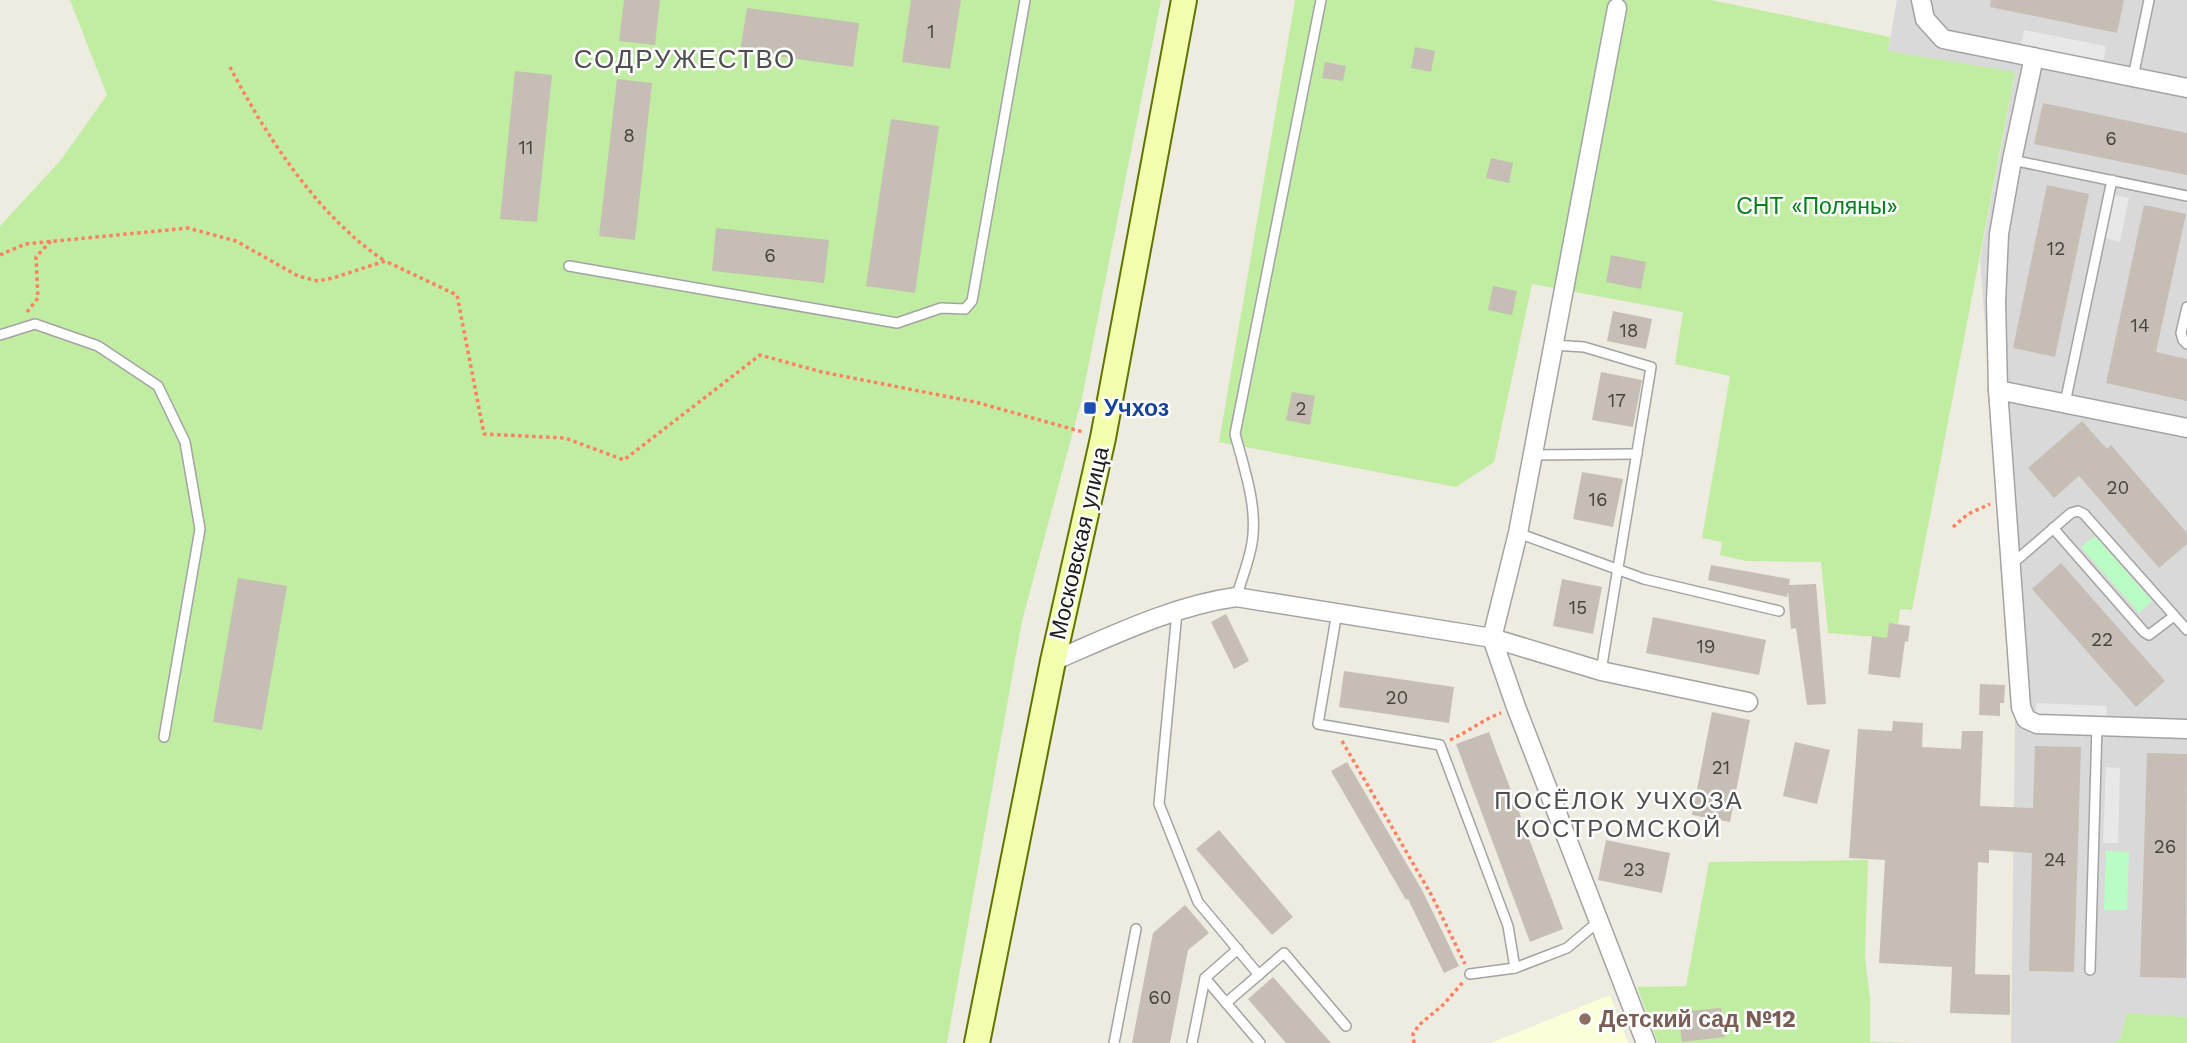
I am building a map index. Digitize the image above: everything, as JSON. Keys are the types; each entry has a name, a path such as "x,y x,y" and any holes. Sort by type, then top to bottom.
{"main road":[{"name":"Московская улица","path":"977,1043 1052,661 1103,438 1184,0"}],"street":[{"path":"1921,0 1925,19 1943,39 2187,88"},
{"path":"1617,8 1518,533 1492,638 1646,1043"},
{"path":"2034,57 1999,234 1996,301 1998,390 2021,706 2026,719 2037,724 2187,729"},
{"path":"1998,390 2187,428"},
{"path":"1052,661 1178,609 1236,597 1492,638 1601,671 1748,702"}],"lane":[{"path":"569,266 897,323 942,308 965,309 972,301 1025,0"},
{"path":"1236,597 1252,544 1254,527 1252,504 1235,434 1321,0"},
{"path":"2133,77 2149,0"},
{"path":"2012,160 2187,196"},
{"path":"2065,404 2112,180"},
{"path":"2187,307 2181,333 2187,344"},
{"path":"0,335 35,324 97,346 158,386 186,442 200,529 164,737"},
{"path":"1553,345 1584,347 1651,367 1601,671"},
{"path":"1533,455 1637,454"},
{"path":"2011,566 2071,513 2078,511 2084,514 2187,630"},
{"path":"2053,528 2144,632 2149,635 2154,633 2174,616"},
{"path":"1518,533 1644,579 1779,611"},
{"path":"1178,609 1159,804 1198,902 1259,975"},
{"path":"1337,612 1318,724 1440,745 1508,926 1515,968"},
{"path":"2090,970 2096,726"},
{"path":"1470,974 1515,968 1567,948 1599,921"},
{"path":"1114,1043 1136,929"},
{"path":"1192,1043 1205,978 1238,949"},
{"path":"1226,1003 1284,953 1346,1026"},
{"path":"1205,978 1260,1043"}],"path":[{"path":"230,67 254,113 326,211 359,244 385,261 457,295 484,434 565,438 624,460 760,355 822,372 975,402 1103,438"},
{"path":"0,255 24,244 188,228 236,241 298,276 318,281 385,261"},
{"path":"14,330 38,298 36,257 51,241"},
{"path":"1953,527 1968,514 1989,505 2005,487"},
{"path":"1440,745 1466,733 1483,720 1516,707"},
{"path":"1334,727 1432,896 1470,974 1444,1004 1419,1026 1413,1034 1414,1043"}],"shaded area":[{"path":"1897,0 2187,0 2187,1017 2127,1013 2120,1040 2112,1043 2011,1043 2015,722 1980,259 2015,73 1888,51"},
{"path":"2024,30 2106,46 2103,62 2021,45"},
{"path":"2114,195 2129,198 2120,242 2105,238"},
{"path":"2036,703 2107,706 2106,721 2036,719"},
{"path":"2106,767 2120,768 2118,843 2103,843"},
{"name":"Детский сад №12","path":"1610,995 1628,1043 1491,1043"}],"green space":[{"path":"70,0 1161,0 1082,398 1022,621 947,1043 0,1043 0,226 60,161 107,95"},
{"name":"СНТ «Поляны»","path":"1295,0 1711,0 1890,37 1888,51 2015,72 1912,610 1900,609 1898,624 1889,624 1887,638 1828,633 1821,562 1746,561 1720,555 1722,542 1702,538 1730,376 1675,364 1683,312 1532,284 1494,462 1456,487 1219,442"},
{"path":"2095,536 2152,601 2139,613 2081,547"},
{"path":"2106,851 2129,852 2127,910 2104,910"},
{"path":"1868,860 1865,957 1870,999 1870,1042 1909,1043 1658,1043 1637,987 1686,986 1709,862"},
{"path":"2127,1013 2187,1017 2187,1043 2112,1043 2120,1040"}],"building":[{"path":"624,0 660,0 655,45 619,41"},
{"path":"911,0 961,0 950,69 902,62"},
{"path":"1991,0 2124,0 2117,33 1990,7"},
{"path":"747,8 859,23 853,67 740,51"},
{"path":"1415,47 1435,51 1431,72 1411,68"},
{"path":"1325,62 1346,66 1343,81 1322,78"},
{"path":"515,71 552,75 537,222 500,219"},
{"path":"617,79 652,83 635,240 599,236"},
{"path":"2043,103 2187,133 2187,175 2034,144"},
{"path":"891,119 939,126 915,293 866,286"},
{"path":"1491,158 1513,163 1509,183 1486,178"},
{"path":"2047,185 2089,194 2055,357 2013,348"},
{"path":"2144,205 2186,214 2156,352 2187,359 2187,401 2106,383"},
{"path":"716,228 829,240 824,283 712,271"},
{"path":"1611,255 1646,262 1641,289 1606,282"},
{"path":"1493,286 1517,291 1512,315 1488,310"},
{"path":"1613,311 1652,319 1646,349 1607,341"},
{"path":"1601,372 1642,380 1633,427 1592,420"},
{"path":"1292,392 1315,396 1310,425 1286,420"},
{"path":"2082,421 2107,449 2111,445 2187,533 2187,544 2159,568 2079,476 2054,498 2028,468"},
{"path":"1582,472 1623,479 1613,527 1573,519"},
{"path":"2061,563 2165,681 2136,707 2032,589"},
{"path":"1711,565 1790,579 1789,585 1816,584 1826,704 1807,705 1796,628 1791,629 1788,591 1787,597 1708,580"},
{"path":"238,578 287,586 262,730 213,722"},
{"path":"1562,579 1602,587 1593,634 1553,626"},
{"path":"1226,614 1249,661 1234,669 1211,622"},
{"path":"1653,617 1766,640 1759,675 1646,653"},
{"path":"1889,623 1910,626 1900,678 1868,674 1872,636 1887,638"},
{"path":"1344,671 1454,687 1449,723 1339,707"},
{"path":"1980,684 2005,685 2000,716 1979,715"},
{"path":"1712,712 1750,720 1730,822 1692,815"},
{"path":"1893,721 1923,723 1922,747 1961,749 1962,731 1983,731 1980,806 2033,808 2035,746 2081,747 2074,972 2029,971 2032,853 1989,850 1989,863 1978,862 1975,974 2010,975 2010,1015 1950,1013 1952,967 1879,963 1885,860 1849,858 1858,729 1892,731"},
{"path":"1489,732 1563,929 1530,942 1456,744"},
{"path":"1795,742 1830,750 1817,804 1783,796"},
{"path":"2147,753 2187,754 2186,978 2140,977"},
{"path":"1347,762 1422,890 1459,966 1444,973 1408,899 1406,900 1331,771"},
{"path":"1219,830 1293,917 1272,935 1196,849"},
{"path":"1606,840 1670,853 1662,893 1598,880"},
{"path":"1185,905 1209,933 1188,950 1170,1043 1132,1043 1153,933"},
{"path":"1273,977 1331,1043 1286,1043 1248,999"},
{"path":"1721,1008 1725,1037 1682,1042 1678,1012"}],"place":[{"name":"Учхоз","path":"1090,408"},
{"name":"Детский сад №12","path":"1585,1019"}],"district":[{"name":"СОДРУЖЕСТВО","path":"685,59"},
{"name":"ПОСЁЛОК УЧХОЗА КОСТРОМСКОЙ","path":"1619,815"}]}
